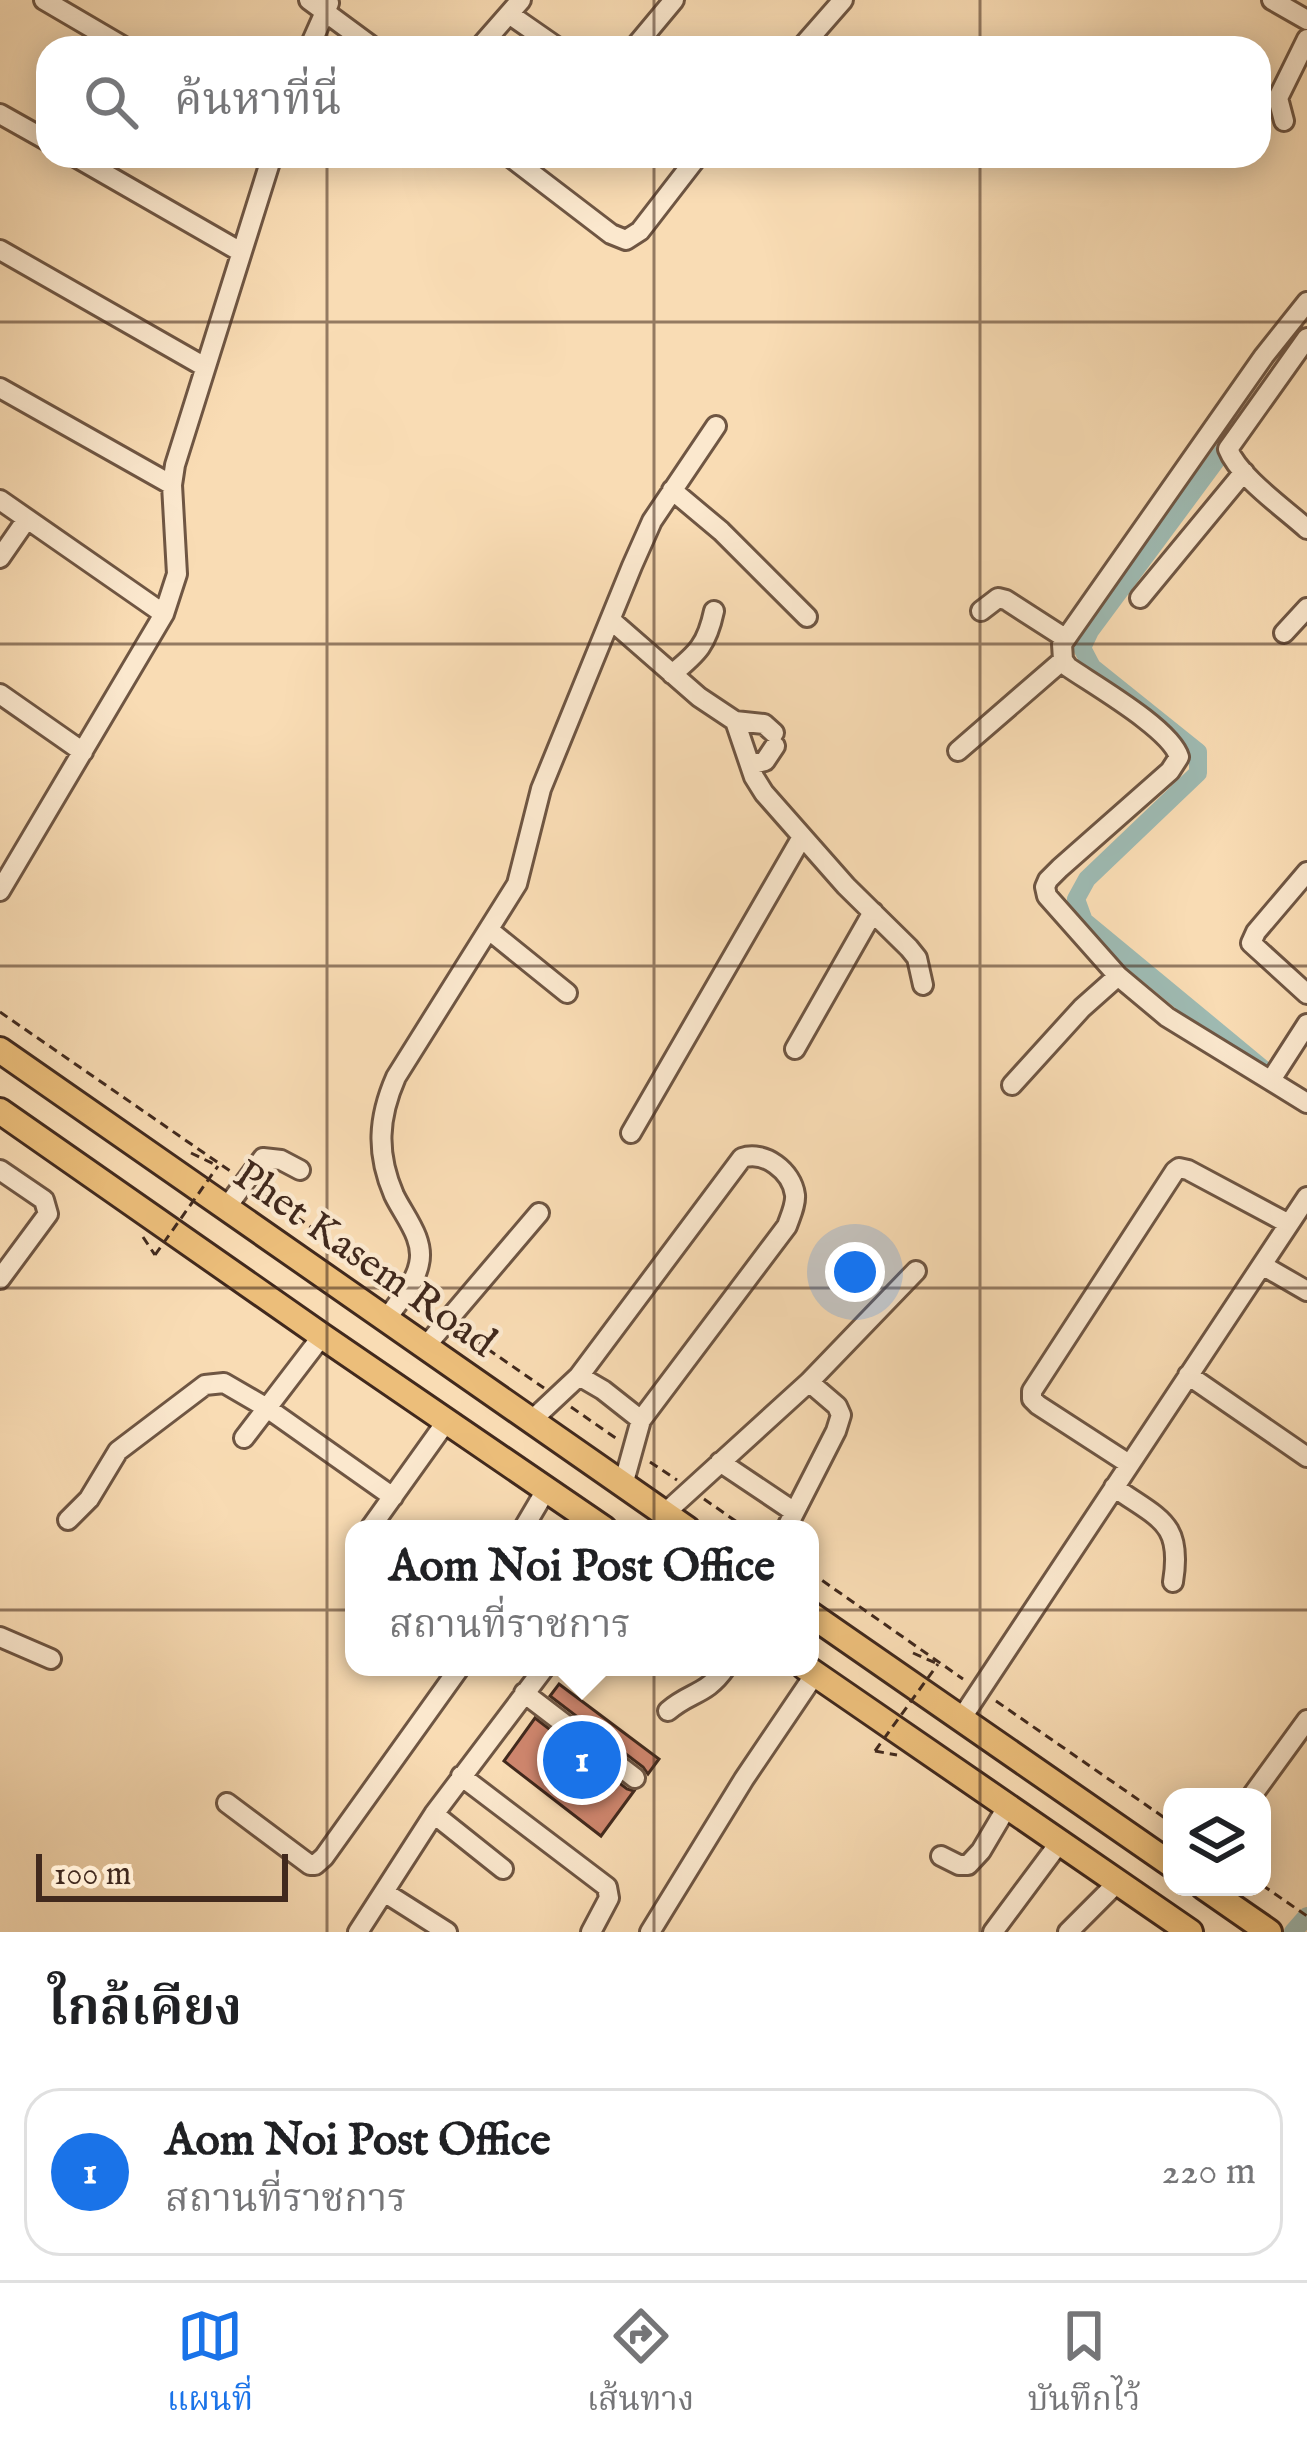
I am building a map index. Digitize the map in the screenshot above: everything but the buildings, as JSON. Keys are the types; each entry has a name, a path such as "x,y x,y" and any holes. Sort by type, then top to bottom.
{"main road":[{"name":"Phet Kasem Road","path":"0,1051 673,1520"},
{"path":"0,1111 591,1520"},
{"path":"819,1620 1163,1859"},
{"path":"819,1676 1190,1932"},
{"path":"1217,1896 1268,1932"}],"street":[{"path":"44,0 106,36"},
{"path":"644,36 674,0"},
{"path":"811,36 842,0"},
{"path":"1272,0 1307,20"},
{"path":"312,36 322,3 360,36"},
{"path":"490,36 515,7 545,36"},
{"path":"1284,121 1278,98 1307,39"},
{"path":"0,114 36,134"},
{"path":"95,168 241,252"},
{"path":"2,882 164,614 177,574 172,485 268,168"},
{"path":"524,168 610,235 626,241 640,231 689,168"},
{"path":"0,250 205,367"},
{"path":"1307,302 1062,644 1068,667 1156,729 1174,744 1179,757 1170,771 1060,868 1046,887 1058,910 1118,976 1167,1017 1307,1103"},
{"path":"1307,338 1231,442 1230,455 1307,529"},
{"path":"0,388 172,485"},
{"path":"386,1320 421,1258 418,1239 393,1191 381,1150 385,1103 396,1077 517,884 542,789 652,521 716,426"},
{"path":"1140,598 1244,472"},
{"path":"672,490 806,616"},
{"path":"0,500 164,614"},
{"path":"0,558 27,518"},
{"path":"981,611 998,598 1006,599 1065,638"},
{"path":"1284,633 1307,608"},
{"path":"672,674 701,648 714,611"},
{"path":"612,621 699,697 735,721 764,724 774,740 765,761 750,765"},
{"path":"958,751 1063,660"},
{"path":"0,694 83,752"},
{"path":"735,721 764,794 917,958 923,985"},
{"path":"631,1133 802,837"},
{"path":"1307,872 1251,940 1252,947 1307,994"},
{"path":"794,1049 873,912"},
{"path":"489,931 566,993"},
{"path":"1012,1085 1118,976"},
{"path":"1271,1081 1307,1024"},
{"path":"532,1420 580,1376 742,1158 763,1157 787,1177 795,1196 788,1226 640,1420 623,1485"},
{"path":"226,1208 263,1158 281,1160 300,1170"},
{"path":"1129,1463 1038,1405 1032,1391 1175,1171 1188,1169 1289,1224"},
{"path":"0,1170 44,1200 48,1214 0,1279"},
{"path":"961,1719 1307,1196"},
{"path":"425,1347 539,1213"},
{"path":"1262,1265 1307,1291"},
{"path":"664,1514 809,1382 916,1271"},
{"path":"244,1438 322,1336"},
{"path":"1188,1375 1307,1456"},
{"path":"580,1376 640,1420"},
{"path":"68,1520 89,1499 118,1450 213,1382 224,1383 267,1408 393,1497"},
{"path":"719,1462 790,1520 842,1415 809,1382"},
{"path":"376,1520 446,1422"},
{"path":"1114,1487 1170,1530 1178,1556 1173,1582"},
{"path":"528,1520 546,1490"},
{"path":"0,1637 51,1659"},
{"path":"226,1803 315,1865 454,1676"},
{"path":"358,1932 434,1814 538,1676"},
{"path":"668,1712 720,1676"},
{"path":"650,1932 806,1676"},
{"path":"524,1693 635,1778"},
{"path":"1257,1788 1307,1720"},
{"path":"461,1776 607,1887 609,1898 591,1932"},
{"path":"941,1856 968,1865 1007,1807"},
{"path":"434,1814 503,1869"},
{"path":"993,1932 1060,1842"},
{"path":"1075,1930 1118,1882"},
{"path":"384,1892 447,1932"}],"path":[{"path":"0,1012 404,1292"},
{"path":"140,1232 155,1255 218,1166 191,1153"},
{"path":"447,1321 734,1520"},
{"path":"900,1756 875,1751 938,1664 913,1653"},
{"path":"1271,1891 1305,1915"}],"waterway":[{"path":"1235,435 1082,648 1092,667 1198,752 1198,773 1087,879 1076,899 1084,921 1268,1073"},
{"path":"1293,1932 1307,1916"}],"place":[{"name":"Aom Noi Post Office","path":"582,1760"}]}
